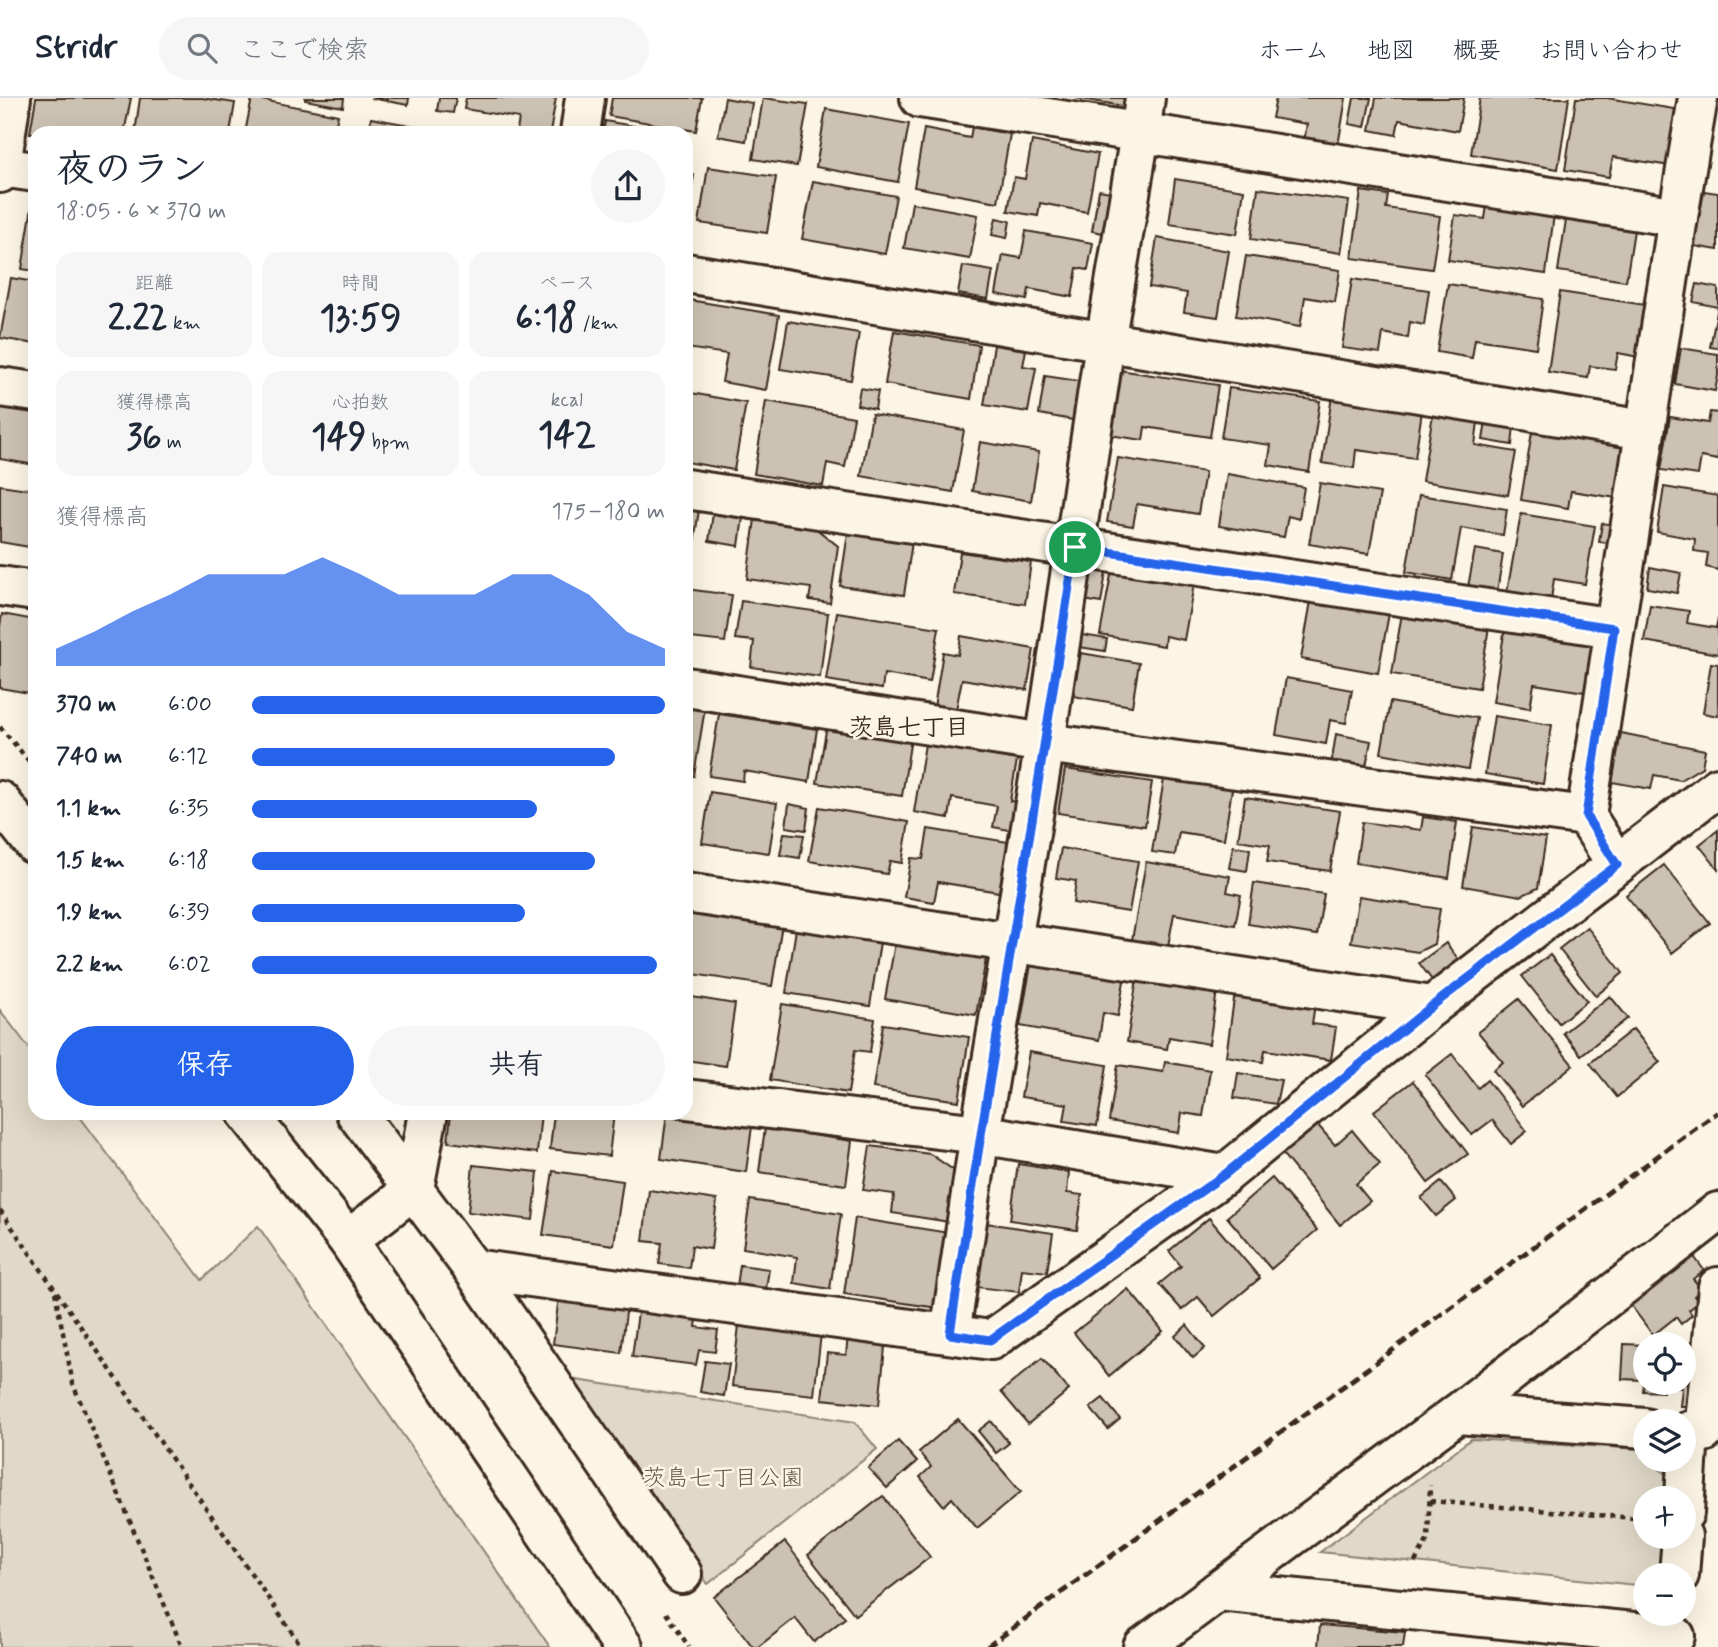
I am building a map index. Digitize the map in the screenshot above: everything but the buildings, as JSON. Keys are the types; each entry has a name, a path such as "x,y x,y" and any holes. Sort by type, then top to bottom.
{"street":[{"path":"11,98 12,171"},
{"path":"581,126 585,98"},
{"path":"920,98 1143,116 1678,217"},
{"path":"1617,865 1586,816 1698,98"},
{"path":"950,1334 1143,116"},
{"path":"693,274 1645,430"},
{"path":"0,387 28,391"},
{"path":"693,490 1614,628"},
{"path":"0,586 28,590"},
{"path":"693,688 1045,743 1586,816"},
{"path":"473,1269 990,1340 1224,1175 1432,1006 1718,787"},
{"path":"0,801 28,836"},
{"path":"693,894 1432,1006"},
{"path":"693,1099 980,1134 1224,1175"},
{"path":"253,1120 348,1240 623,1647"},
{"path":"361,1120 473,1269 682,1574"},
{"path":"348,1240 414,1189 427,1120"},
{"path":"1143,1647 1457,1414 1718,1212"},
{"path":"1689,1486 1699,1432 1718,1287"},
{"path":"1457,1414 1633,1427"},
{"path":"1218,1591 1675,1632"}],"path":[{"path":"0,727 28,760"},
{"path":"0,1210 302,1647"},
{"path":"54,1287 73,1384 182,1647"},
{"path":"1415,1562 1428,1539 1431,1479"},
{"path":"1430,1501 1633,1518"}],"green space":[{"path":"0,1010 28,1047 28,1120 82,1120 202,1280 258,1226 550,1647 0,1647"},
{"name":"茨島七丁目公園","path":"563,1378 855,1422 877,1449 708,1584"},
{"path":"1471,1439 1633,1449 1633,1472 1663,1472 1669,1478 1669,1486 1633,1486 1633,1549 1665,1549 1664,1563 1633,1563 1633,1585 1320,1552"}],"railway":[{"path":"987,1647 1718,1112"}],"district":[{"name":"茨島七丁目","path":"909,727"}],"route":[{"path":"1075,547 1614,628 1586,816 1617,865 1432,1006 1224,1175 990,1340 950,1334 1075,547"}]}
